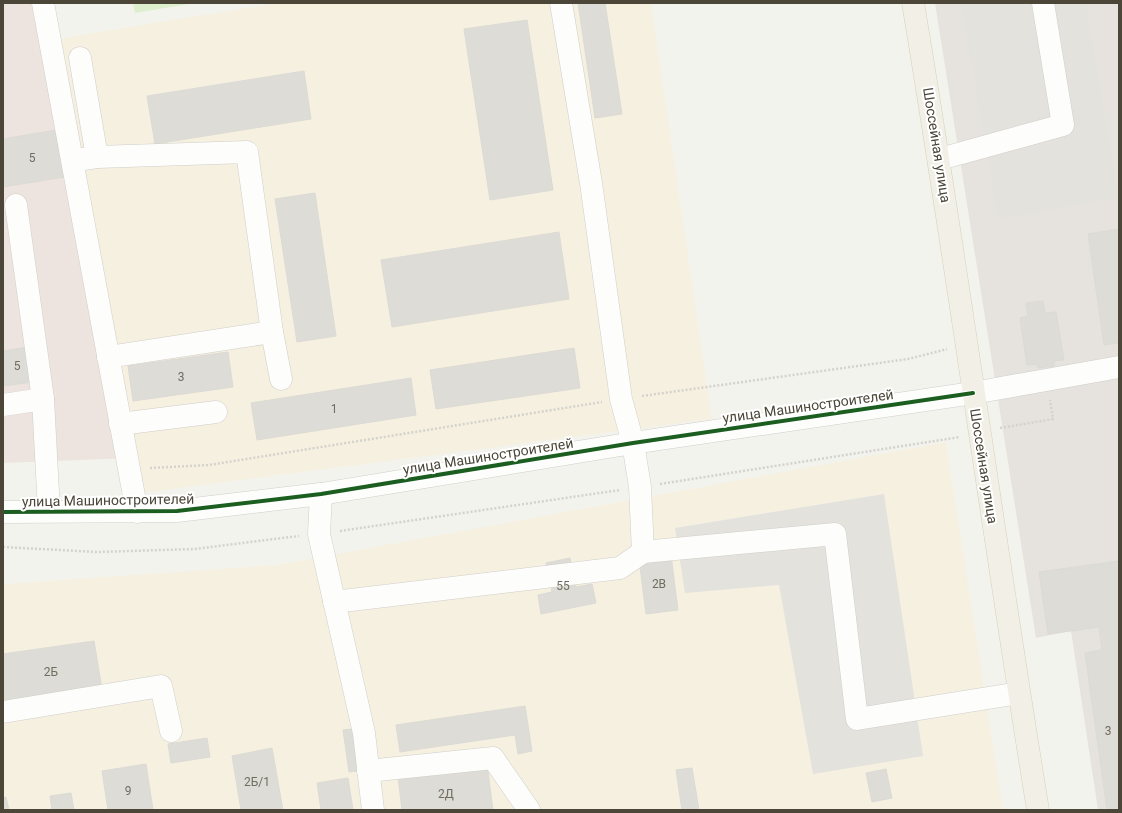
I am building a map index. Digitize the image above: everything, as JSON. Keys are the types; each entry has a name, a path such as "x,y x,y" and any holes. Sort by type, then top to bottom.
{"main road":[{"name":"Шоссейная улица","path":"913,3 940,159 973,393 1038,810"}],"street":[{"path":"43,3 137,512"},
{"path":"561,3 591,183 621,399 633,443 640,487 643,552"},
{"path":"940,159 1063,125 1043,3"},
{"path":"80,58 97,157"},
{"path":"72,161 97,157 247,152 280,379"},
{"path":"16,205 43,400 49,511"},
{"path":"108,357 272,332"},
{"name":"улица Машиностроителей","path":"3,512 177,511 321,494 633,443 973,393 1119,367"},
{"path":"3,405 43,400"},
{"path":"120,424 216,412"},
{"path":"321,494 319,534 364,733 373,810"},
{"path":"334,602 620,568 643,552 835,534 857,719 1019,693"},
{"path":"3,712 161,686 172,731"},
{"path":"368,771 492,758 529,810"}],"path":[{"path":"129,470 209,465 621,399 908,359 966,343"},
{"path":"3,547 96,552 195,549 319,534 640,487 950,439 1053,419 1046,380"}],"shaded area":[{"path":"3,3 45,3 133,458 3,463"},
{"path":"277,3 651,3 712,419 141,493 57,39"},
{"path":"935,3 1119,3 1119,810 1098,810 1071,631 1036,638"},
{"path":"961,3 1086,3 1118,197 998,220"},
{"path":"946,442 1003,810 3,810 3,584 277,565"},
{"path":"884,494 923,756 813,774 779,585 685,593 675,528"}],"green space":[{"path":"133,3 195,3 135,13"}],"building":[{"path":"578,3 605,3 622,114 595,118"},
{"path":"527,20 553,190 490,200 464,29"},
{"path":"304,71 311,119 155,144 147,96"},
{"path":"56,130 64,177 3,187 3,139"},
{"path":"315,193 336,336 297,342 275,199"},
{"path":"1119,229 1119,343 1104,345 1088,234"},
{"path":"559,232 569,299 392,327 381,260"},
{"path":"1043,301 1045,313 1056,312 1064,360 1054,361 1054,366 1038,368 1037,364 1027,365 1020,318 1028,316 1026,303"},
{"path":"27,347 33,382 3,386 3,351"},
{"path":"574,348 580,388 436,409 430,370"},
{"path":"228,352 233,387 133,401 128,366"},
{"path":"411,378 416,415 257,440 251,403"},
{"path":"671,555 678,610 646,614 639,559"},
{"path":"570,558 576,587 592,584 596,603 541,614 538,595 552,592 546,563"},
{"path":"1119,561 1119,810 1107,810 1085,653 1102,650 1099,627 1048,634 1039,572"},
{"path":"94,641 102,689 3,704 3,654"},
{"path":"525,706 532,751 518,754 515,735 400,752 396,725"},
{"path":"360,728 366,770 349,772 343,730"},
{"path":"207,738 210,757 171,763 168,744"},
{"path":"272,748 283,810 241,810 232,756"},
{"path":"146,764 153,810 108,810 102,771"},
{"path":"487,764 493,810 402,810 398,777"},
{"path":"692,768 699,810 682,810 676,770"},
{"path":"886,769 892,798 872,802 866,773"},
{"path":"348,778 353,810 321,810 317,783"},
{"path":"71,793 74,810 52,810 50,796"},
{"path":"6,797 9,810 3,810 3,798"}],"cycle path":[{"path":"3,512 177,511 321,494 633,443 973,393"}]}
